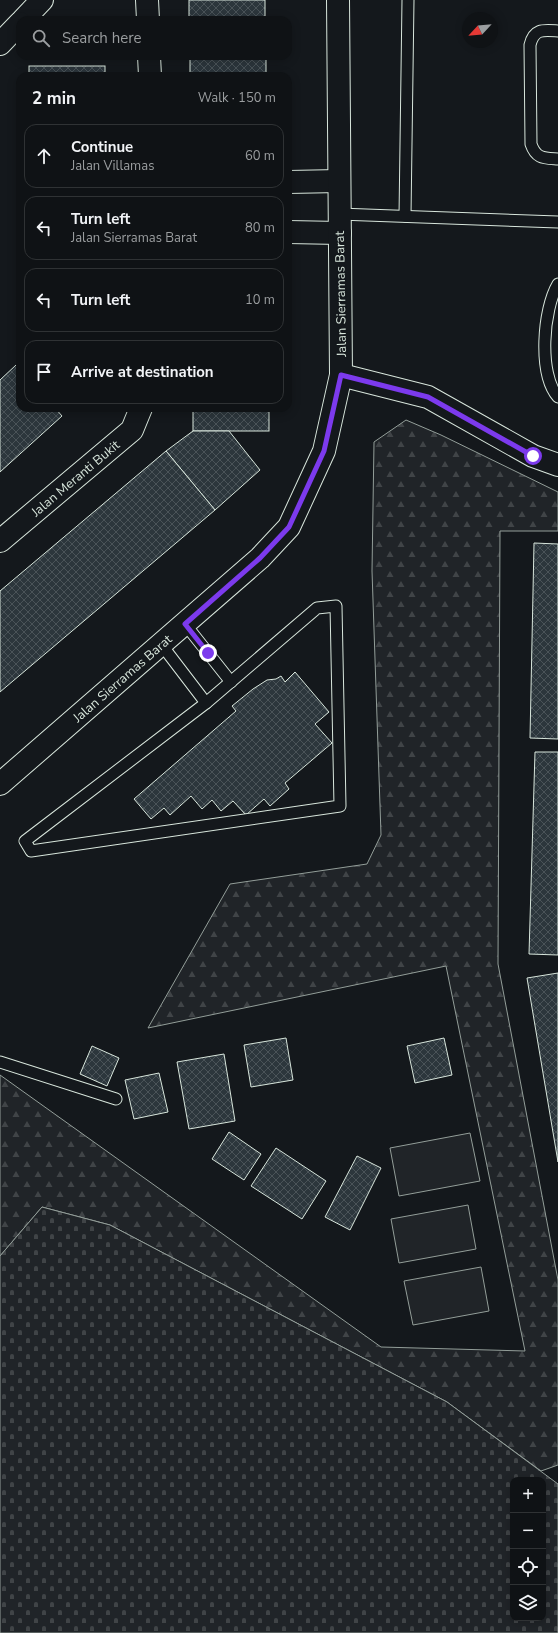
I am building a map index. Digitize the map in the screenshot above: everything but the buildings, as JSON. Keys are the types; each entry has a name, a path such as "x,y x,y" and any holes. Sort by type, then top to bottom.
{"street":[{"path":"27,16 42,0"},
{"path":"147,0 148,16"},
{"name":"Jalan Sierramas Barat","path":"0,784 260,558 289,527 324,451 341,375 338,0"},
{"path":"0,44 16,27"},
{"path":"149,60 150,72"},
{"path":"292,182 339,181"},
{"path":"292,231 340,224"},
{"path":"341,375 428,397 533,456 558,465"},
{"name":"Jalan Meranti Bukit","path":"0,541 132,430 139,412"}],"lane":[{"path":"405,216 408,0"},
{"path":"558,31 545,30 538,32 532,37 530,45 531,144 533,151 538,156 558,159"},
{"path":"340,224 405,216 558,222"},
{"path":"558,284 546,319 545,342 547,371 554,393 558,397"},
{"path":"533,456 558,455"},
{"path":"336,606 340,806 31,851 25,841 206,703 317,608 336,606"},
{"path":"185,624 231,682"},
{"path":"161,644 206,703"},
{"path":"0,1062 116,1099"}],"green space":[{"path":"406,420 441,435 558,492 558,531 500,531 498,964 558,1280 558,1465 541,1471 447,1402 110,1225 42,1207 0,1256 0,1075 381,1347 525,1351 446,966 148,1028 230,884 367,864 381,835 372,571 374,442"},
{"path":"470,1133 480,1181 399,1196 390,1148"},
{"path":"468,1205 476,1249 399,1263 391,1219"},
{"path":"42,1207 110,1225 447,1402 558,1484 558,1633 0,1633 0,1256"},
{"path":"481,1267 489,1311 413,1325 404,1281"}],"route":[{"path":"208,653 185,624 260,558 289,527 324,451 341,375 428,397 533,456"}]}
